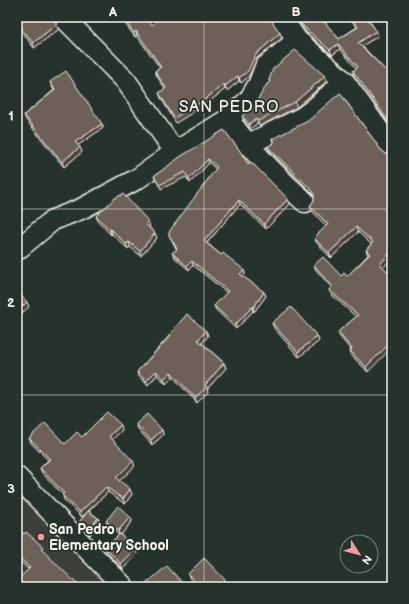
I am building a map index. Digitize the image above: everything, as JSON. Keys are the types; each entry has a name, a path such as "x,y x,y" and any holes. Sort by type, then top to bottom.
{"street":[{"path":"63,17 126,81 175,152"},
{"path":"281,17 297,40 344,80 392,148"},
{"path":"17,250 53,220 82,210 137,180 175,152 228,119 249,100 259,83 265,67 297,40"},
{"path":"247,145 303,117 316,107 344,80"},
{"path":"228,119 247,145 280,180 305,202"},
{"path":"17,477 124,587"}],"shaded area":[{"name":"San Pedro Elementary School","path":"17,486 114,587 17,587"}],"building":[{"path":"22,17 52,17 57,24 33,43 17,22 17,20"},
{"path":"128,17 146,17 152,25 162,17 269,17 280,33 256,54 248,71 239,78 238,76 225,86 224,84 203,101 174,118 159,93 166,88 155,71 161,67 136,31 134,33 124,20"},
{"path":"297,17 324,17 322,19 339,39 358,27 350,17 367,17 376,31 358,43 389,74 391,72 392,73 392,126 353,71 358,67 338,44 330,50 304,27"},
{"path":"295,50 325,76 295,102 258,121 256,119 249,124 242,116 255,104 267,84 270,82 269,80 273,69"},
{"path":"66,71 102,124 75,142 80,147 62,162 24,115 55,90 50,82"},
{"path":"340,93 381,150 386,154 392,154 392,251 380,264 392,276 392,341 366,367 350,351 352,349 338,332 358,315 329,290 332,286 314,265 323,257 341,276 344,273 347,276 370,254 366,250 373,242 356,227 329,253 314,238 328,224 310,206 314,200 314,193 268,147 274,142 272,139 308,121"},
{"path":"224,130 248,164 251,162 288,199 264,224 239,200 204,241 221,255 223,253 244,270 240,274 264,292 253,308 252,307 235,325 214,306 228,291 192,261 187,266 172,253 177,249 169,235 169,232 217,167 208,159 189,179 185,172 159,185 154,176 180,157"},
{"path":"123,194 148,221 145,224 155,233 140,251 129,242 126,244 96,216 115,198"},
{"path":"17,291 27,302 17,311"},
{"path":"291,307 317,336 298,352 272,323"},
{"path":"187,314 206,331 198,340 224,363 205,385 207,387 195,398 171,372 164,379 156,371 146,381 137,372 171,335 170,334"},
{"path":"107,412 121,425 109,436 133,461 116,478 130,489 123,499 106,487 80,512 62,495 64,493 40,468 50,459 29,438 45,423 65,444 77,432 82,437"},
{"path":"147,414 162,430 151,440 136,424"},
{"path":"118,506 130,517 118,531 106,521"},
{"path":"88,511 98,518 88,531 79,522"},
{"path":"17,527 24,534 26,532 43,547 41,549 80,587 17,587 17,580 30,568 17,555"},
{"path":"120,534 136,549 121,564 105,548"},
{"path":"204,558 229,584 231,582 237,587 200,587 188,574"},
{"path":"167,566 185,586 184,587 142,587"}],"place":[{"name":"San Pedro Elementary School","path":"41,537"}],"district":[{"name":"SAN PEDRO","path":"229,106"}]}
